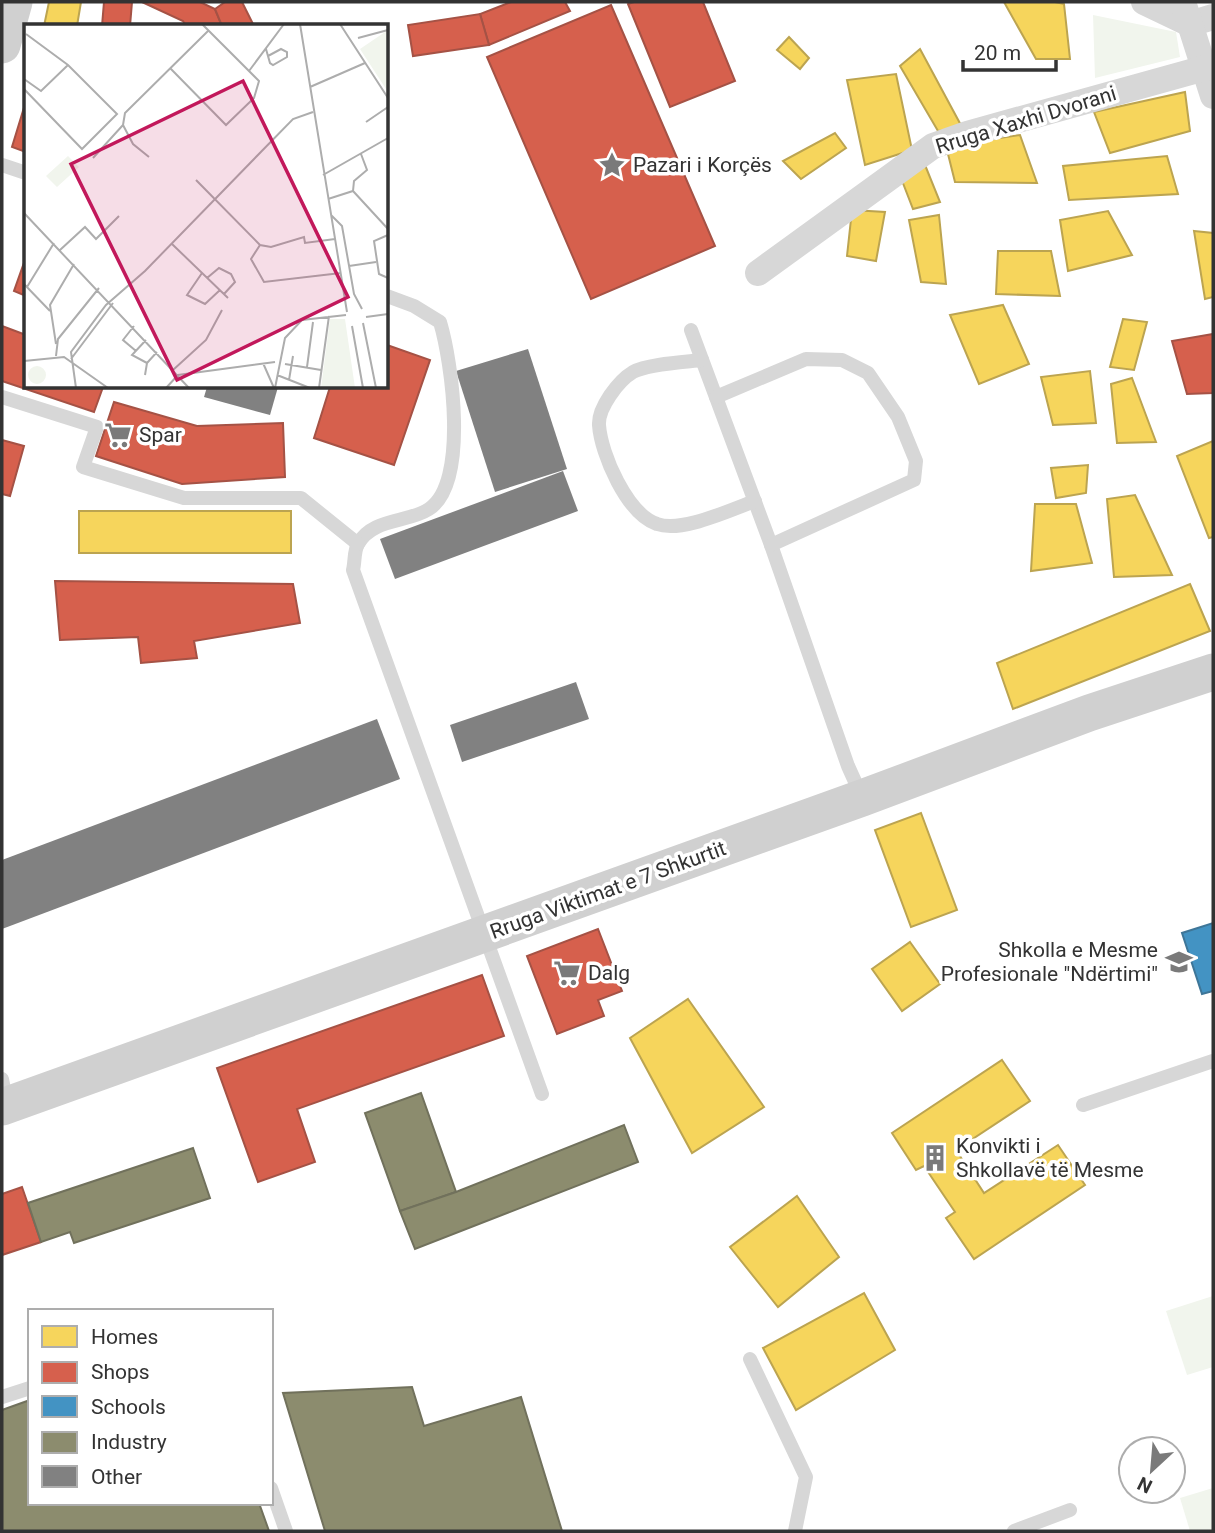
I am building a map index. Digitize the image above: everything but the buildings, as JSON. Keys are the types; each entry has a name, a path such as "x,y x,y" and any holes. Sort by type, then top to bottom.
{"street":[{"path":"2,45 14,2"},
{"path":"1144,2 1196,14 1205,68 1213,96"},
{"name":"Rruga Xaxhi Dvorani","path":"758,273 933,146 967,134 1205,68"},
{"name":"Rruga Viktimat e 7 Shkurtit","path":"4,1097 483,935 1089,713 1213,672"}],"lane":[{"path":"2,165 24,172"},
{"path":"388,296 414,306 440,322 448,348 453,391 452,458 447,488 430,508 372,529 358,544 353,570 542,1094"},
{"path":"691,331 771,545 848,766 862,798"},
{"path":"716,397 806,359 842,360 868,373 898,417 916,461 914,480 771,545"},
{"path":"702,360 633,372 606,399 599,423 607,460 625,494 645,518 658,525 684,526 755,501"},
{"path":"2,397 97,427 83,467 184,498 301,498 358,544"},
{"path":"1083,1105 1213,1061"},
{"path":"750,1359 806,1477 795,1531"},
{"path":"2,1397 28,1389"},
{"path":"273,1494 286,1531"},
{"path":"1014,1531 1070,1510"}],"shaded area":[{"path":"1093,15 1176,32 1180,57 1095,78"},
{"path":"1213,1296 1213,1367 1187,1375 1166,1311"},
{"path":"1213,1488 1213,1531 1190,1531 1182,1505 1187,1505 1187,1496"}],"place":[{"name":"Pazari i Korçës","path":"612,165"},
{"name":"Spar","path":"118,435"},
{"name":"Shkolla e Mesme Profesionale \"Ndërtimi\"","path":"1179,962"},
{"name":"Dalg","path":"567,973"},
{"name":"Konvikti i Shkollavë të Mesme","path":"935,1158"}]}
